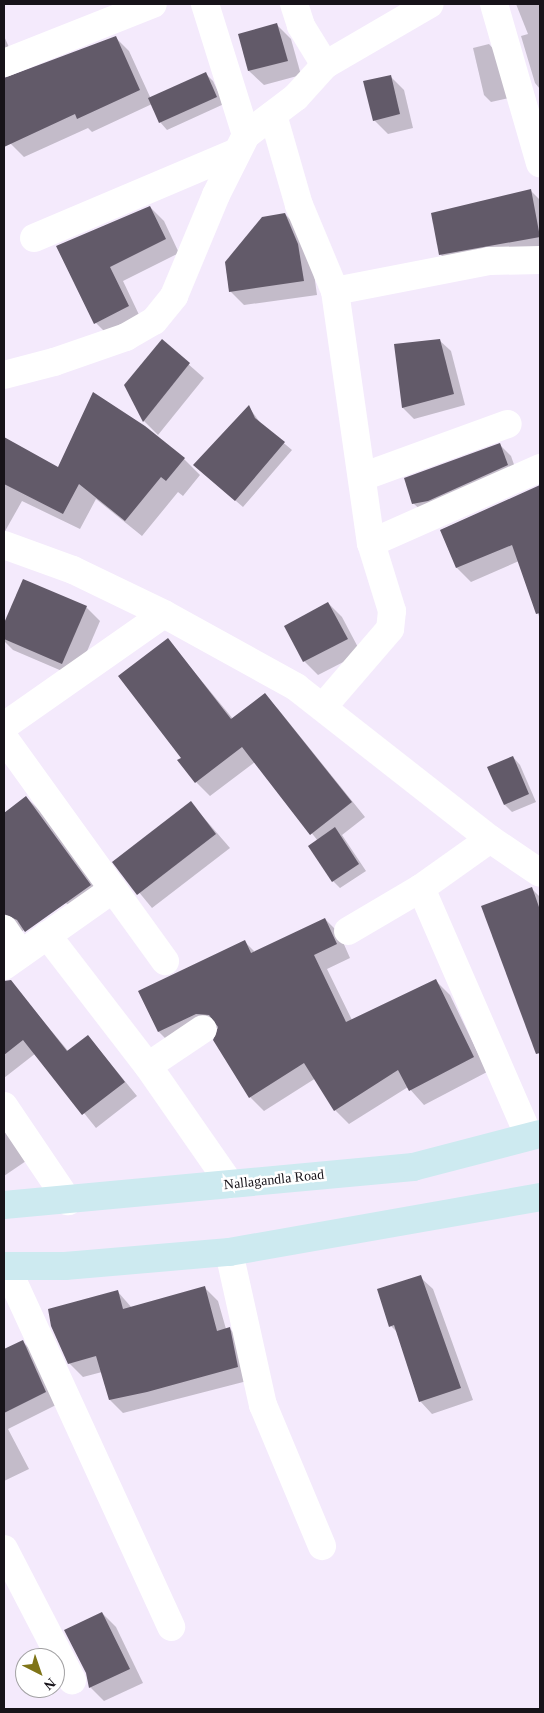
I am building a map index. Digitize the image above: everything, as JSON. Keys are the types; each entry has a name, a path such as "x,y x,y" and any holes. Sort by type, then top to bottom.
{"main road":[{"name":"Nallagandla Road","path":"4,1206 413,1167 534,1135"},
{"path":"5,1266 65,1266 229,1252 540,1197"}],"street":[{"path":"4,63 153,4"},
{"path":"4,375 54,362 126,337 154,321 174,296 241,144 205,4"},
{"path":"294,4 301,26 325,65"},
{"path":"34,238 241,144 296,97 325,65 430,4"},
{"path":"494,4 540,163"},
{"path":"273,115 299,205 334,291 371,543 392,611 390,629 324,707"},
{"path":"334,291 488,261 540,260"},
{"path":"362,477 508,424"},
{"path":"371,543 540,468"},
{"path":"4,545 73,570 164,614 296,687 324,707 490,839 540,872"},
{"path":"4,726 164,614"},
{"path":"4,738 165,960"},
{"path":"348,931 421,888 490,839"},
{"path":"421,888 534,1135"},
{"path":"4,929 12,960 114,890"},
{"path":"48,935 148,1066 230,1184"},
{"path":"148,1066 203,1029"},
{"path":"4,1106 68,1201"},
{"path":"229,1252 263,1405 322,1546"},
{"path":"5,1266 171,1627"},
{"path":"4,1549 72,1680"}],"building":[{"path":"277,23 288,61 248,71 238,34"},
{"path":"116,36 140,90 77,119 75,114 4,147 4,78"},
{"path":"206,72 217,97 159,123 148,98"},
{"path":"391,75 400,114 373,121 363,81"},
{"path":"531,189 540,237 439,255 431,213"},
{"path":"150,206 166,239 110,267 129,306 94,324 56,246"},
{"path":"285,213 298,244 304,281 229,292 225,262 262,217"},
{"path":"162,339 190,363 143,422 124,385"},
{"path":"440,339 454,394 402,408 394,344"},
{"path":"93,392 145,426 185,458 166,481 161,477 125,521 79,484 63,514 4,484 4,437 58,467"},
{"path":"249,405 255,418 285,442 235,501 193,465"},
{"path":"500,443 508,465 428,501 412,504 404,478"},
{"path":"540,485 540,613 536,614 512,545 456,568 440,530"},
{"path":"23,579 87,606 62,664 4,639 4,623"},
{"path":"328,602 348,639 303,662 284,626"},
{"path":"168,638 231,719 265,693 352,802 310,835 242,747 195,783 177,760 181,758 118,676"},
{"path":"513,756 529,794 504,805 487,767"},
{"path":"26,796 91,885 25,932 17,920 4,914 4,813"},
{"path":"191,801 216,834 137,895 112,862"},
{"path":"335,827 359,864 332,882 308,846"},
{"path":"532,887 540,910 540,1053 536,1054 481,906"},
{"path":"325,918 337,944 314,955 346,1022 436,979 474,1057 409,1091 398,1070 334,1111 304,1063 249,1098 213,1040 218,1027 209,1015 196,1014 158,1032 138,991 245,940 251,953"},
{"path":"11,980 67,1051 88,1035 125,1082 82,1115 23,1040 4,1055 4,981"},
{"path":"421,1275 461,1388 419,1402 394,1325 389,1327 377,1289"},
{"path":"205,1286 217,1331 230,1327 238,1367 147,1392 109,1400 96,1356 68,1364 51,1326 48,1309 118,1290 123,1309"},
{"path":"23,1340 46,1392 4,1413 4,1349"},
{"path":"102,1612 130,1669 89,1688 86,1673 64,1630"}]}
